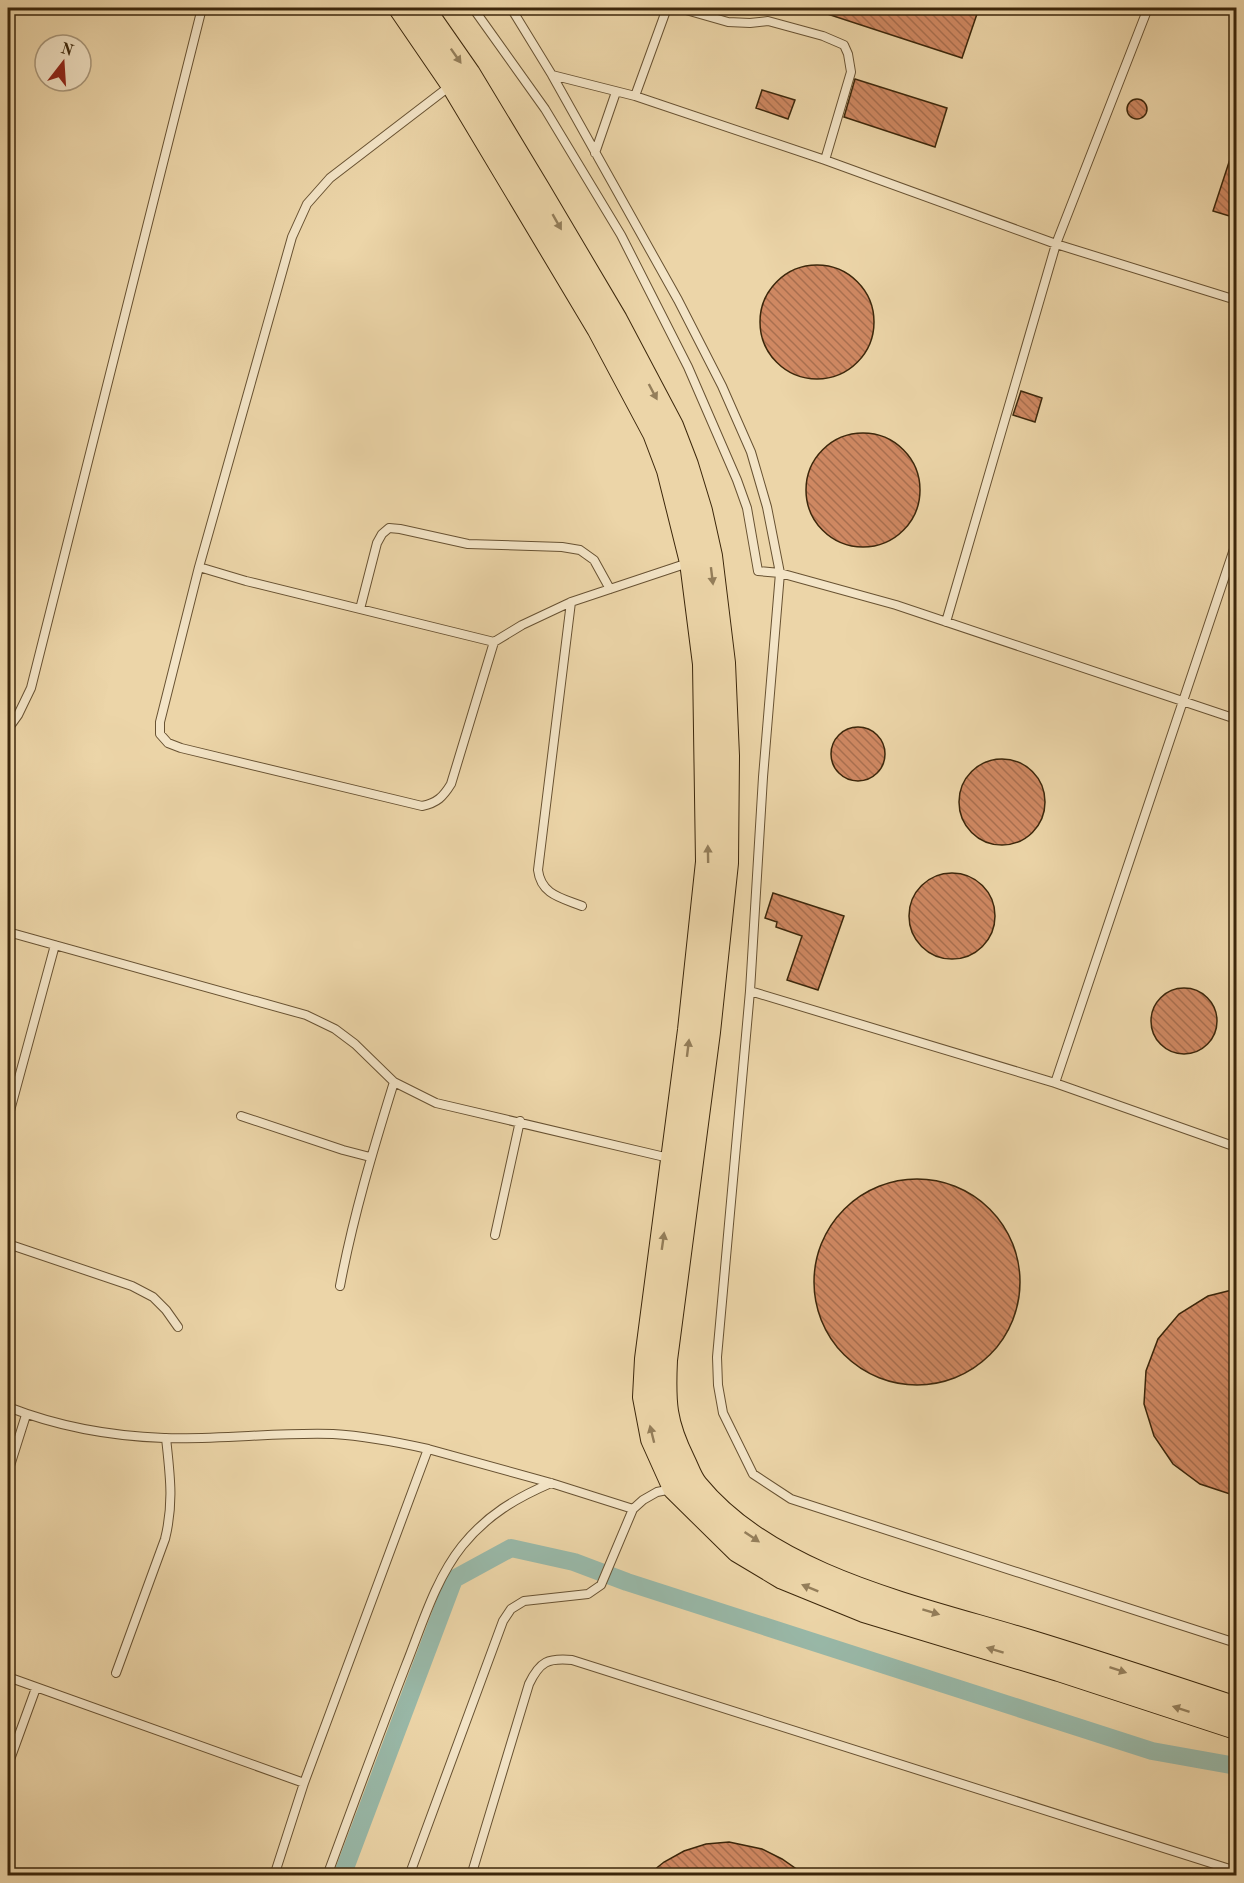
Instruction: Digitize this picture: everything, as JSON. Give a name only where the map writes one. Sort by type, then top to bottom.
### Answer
[{"type":"main road","points":[[401,8],[453,84],[599,328],[655,433],[669,470],[692,562],[705,664],[708,862],[690,1030],[647,1359],[645,1397],[652,1439],[684,1486],[738,1550],[783,1577],[864,1610],[1059,1669],[1236,1727]]},
{"type":"main road","points":[[422,8],[468,74],[538,190],[615,320],[671,426],[697,500],[710,556],[723,663],[727,756],[726,863],[705,1055],[665,1360],[663,1396],[670,1434],[684,1486],[716,1507],[749,1536],[790,1561],[870,1593],[1236,1709]]},
{"type":"lane","points":[[8,729],[18,715],[31,688],[202,8]]},
{"type":"lane","points":[[473,8],[545,109],[621,234],[688,367],[737,480],[747,508],[758,571],[780,573],[896,605],[1236,718]]},
{"type":"lane","points":[[511,8],[552,75],[678,300],[726,395],[751,452],[767,507],[780,573],[763,777],[750,991],[717,1358],[718,1385],[723,1413],[753,1474],[791,1499],[1236,1643]]},
{"type":"lane","points":[[635,96],[667,8]]},
{"type":"lane","points":[[679,8],[728,22],[768,21],[823,36],[844,45],[848,54],[850,72],[825,160]]},
{"type":"lane","points":[[946,621],[1056,244],[1148,8]]},
{"type":"lane","points":[[552,75],[635,96],[825,160],[1056,244],[1236,300]]},
{"type":"lane","points":[[453,84],[330,178],[307,204],[291,237],[199,567],[160,722],[160,734],[168,743],[181,748],[422,806],[435,803],[445,794],[451,784],[494,642],[571,602],[692,562]]},
{"type":"lane","points":[[595,153],[616,92]]},
{"type":"lane","points":[[360,609],[377,543],[389,528],[468,544],[562,547],[580,550],[594,560],[610,589]]},
{"type":"lane","points":[[1055,1083],[1236,543]]},
{"type":"lane","points":[[199,567],[246,582],[494,642]]},
{"type":"lane","points":[[571,602],[537,870],[539,880],[547,890],[582,906]]},
{"type":"lane","points":[[8,932],[306,1015],[335,1029],[394,1082],[436,1103],[673,1159]]},
{"type":"lane","points":[[8,1118],[55,945]]},
{"type":"lane","points":[[750,991],[1055,1083],[1236,1147]]},
{"type":"lane","points":[[340,1286],[350,1232],[370,1157],[394,1082]]},
{"type":"lane","points":[[241,1116],[370,1157]]},
{"type":"lane","points":[[495,1235],[520,1121]]},
{"type":"lane","points":[[8,1244],[132,1286],[153,1297],[178,1327]]},
{"type":"lane","points":[[8,1407],[26,1415],[71,1428],[112,1435],[166,1438],[333,1434],[373,1438],[428,1449],[551,1483],[633,1509]]},
{"type":"lane","points":[[8,1472],[26,1415]]},
{"type":"lane","points":[[116,1673],[165,1539],[170,1518],[172,1495],[166,1438]]},
{"type":"lane","points":[[274,1875],[304,1783],[428,1449]]},
{"type":"lane","points":[[327,1875],[375,1745],[432,1600],[447,1568],[463,1545],[488,1519],[515,1499],[551,1483]]},
{"type":"lane","points":[[410,1875],[503,1621],[511,1609],[524,1601],[588,1594],[601,1585],[633,1509],[650,1496],[684,1486]]},
{"type":"lane","points":[[471,1875],[529,1683],[537,1668],[554,1659],[584,1663],[1236,1871]]},
{"type":"lane","points":[[8,1677],[304,1783]]},
{"type":"lane","points":[[8,1765],[36,1688]]},
{"type":"building","points":[[815,8],[979,8],[962,58],[815,10]]},
{"type":"building","points":[[855,79],[947,108],[935,147],[844,117]]},
{"type":"building","points":[[762,90],[795,100],[788,119],[756,108]]},
{"type":"building","points":[[1137,99],[1144,102],[1147,109],[1144,116],[1137,119],[1130,116],[1127,109],[1130,102]]},
{"type":"building","points":[[1234,147],[1236,147],[1236,218],[1213,211]]},
{"type":"building","points":[[817,265],[839,270],[857,282],[869,300],[874,322],[869,344],[857,362],[839,374],[817,379],[795,374],[777,362],[765,344],[760,322],[765,300],[777,282],[795,270]]},
{"type":"building","points":[[1021,391],[1042,398],[1035,422],[1013,415]]},
{"type":"building","points":[[863,433],[885,438],[903,450],[915,468],[920,490],[915,512],[903,530],[885,542],[863,547],[841,542],[823,530],[811,512],[806,490],[811,468],[823,450],[841,438]]},
{"type":"building","points":[[858,727],[868,729],[877,735],[883,744],[885,754],[883,764],[877,773],[868,779],[858,781],[848,779],[839,773],[833,764],[831,754],[833,744],[839,735],[848,729]]},
{"type":"building","points":[[1002,759],[1019,762],[1033,771],[1042,785],[1045,802],[1042,819],[1033,833],[1019,842],[1002,845],[985,842],[971,833],[962,819],[959,802],[962,785],[971,771],[985,762]]},
{"type":"building","points":[[952,873],[969,876],[983,885],[992,899],[995,916],[992,933],[983,947],[969,956],[952,959],[935,956],[921,947],[912,933],[909,916],[912,899],[921,885],[935,876]]},
{"type":"building","points":[[773,893],[844,916],[818,990],[787,980],[802,936],[776,927],[777,922],[765,918]]},
{"type":"building","points":[[1184,988],[1197,991],[1207,998],[1214,1008],[1217,1021],[1214,1034],[1207,1044],[1197,1051],[1184,1054],[1171,1051],[1161,1044],[1154,1034],[1151,1021],[1154,1008],[1161,998],[1171,991]]},
{"type":"building","points":[[907,1179],[927,1179],[947,1183],[966,1191],[990,1209],[1008,1233],[1016,1252],[1020,1282],[1016,1312],[1008,1331],[990,1355],[966,1373],[947,1381],[927,1385],[907,1385],[887,1381],[868,1373],[852,1362],[837,1347],[826,1331],[818,1312],[814,1292],[814,1272],[818,1252],[826,1233],[837,1217],[852,1202],[868,1191],[887,1183]]},
{"type":"building","points":[[1236,1289],[1236,1496],[1200,1484],[1173,1464],[1154,1436],[1144,1404],[1146,1371],[1158,1339],[1179,1314],[1208,1296]]},
{"type":"building","points":[[729,1842],[762,1849],[805,1875],[648,1875],[664,1862],[684,1851],[706,1844]]},
{"type":"waterway","points":[[342,1876],[454,1579],[511,1548],[574,1562],[627,1582],[1152,1751],[1236,1766]]}]
